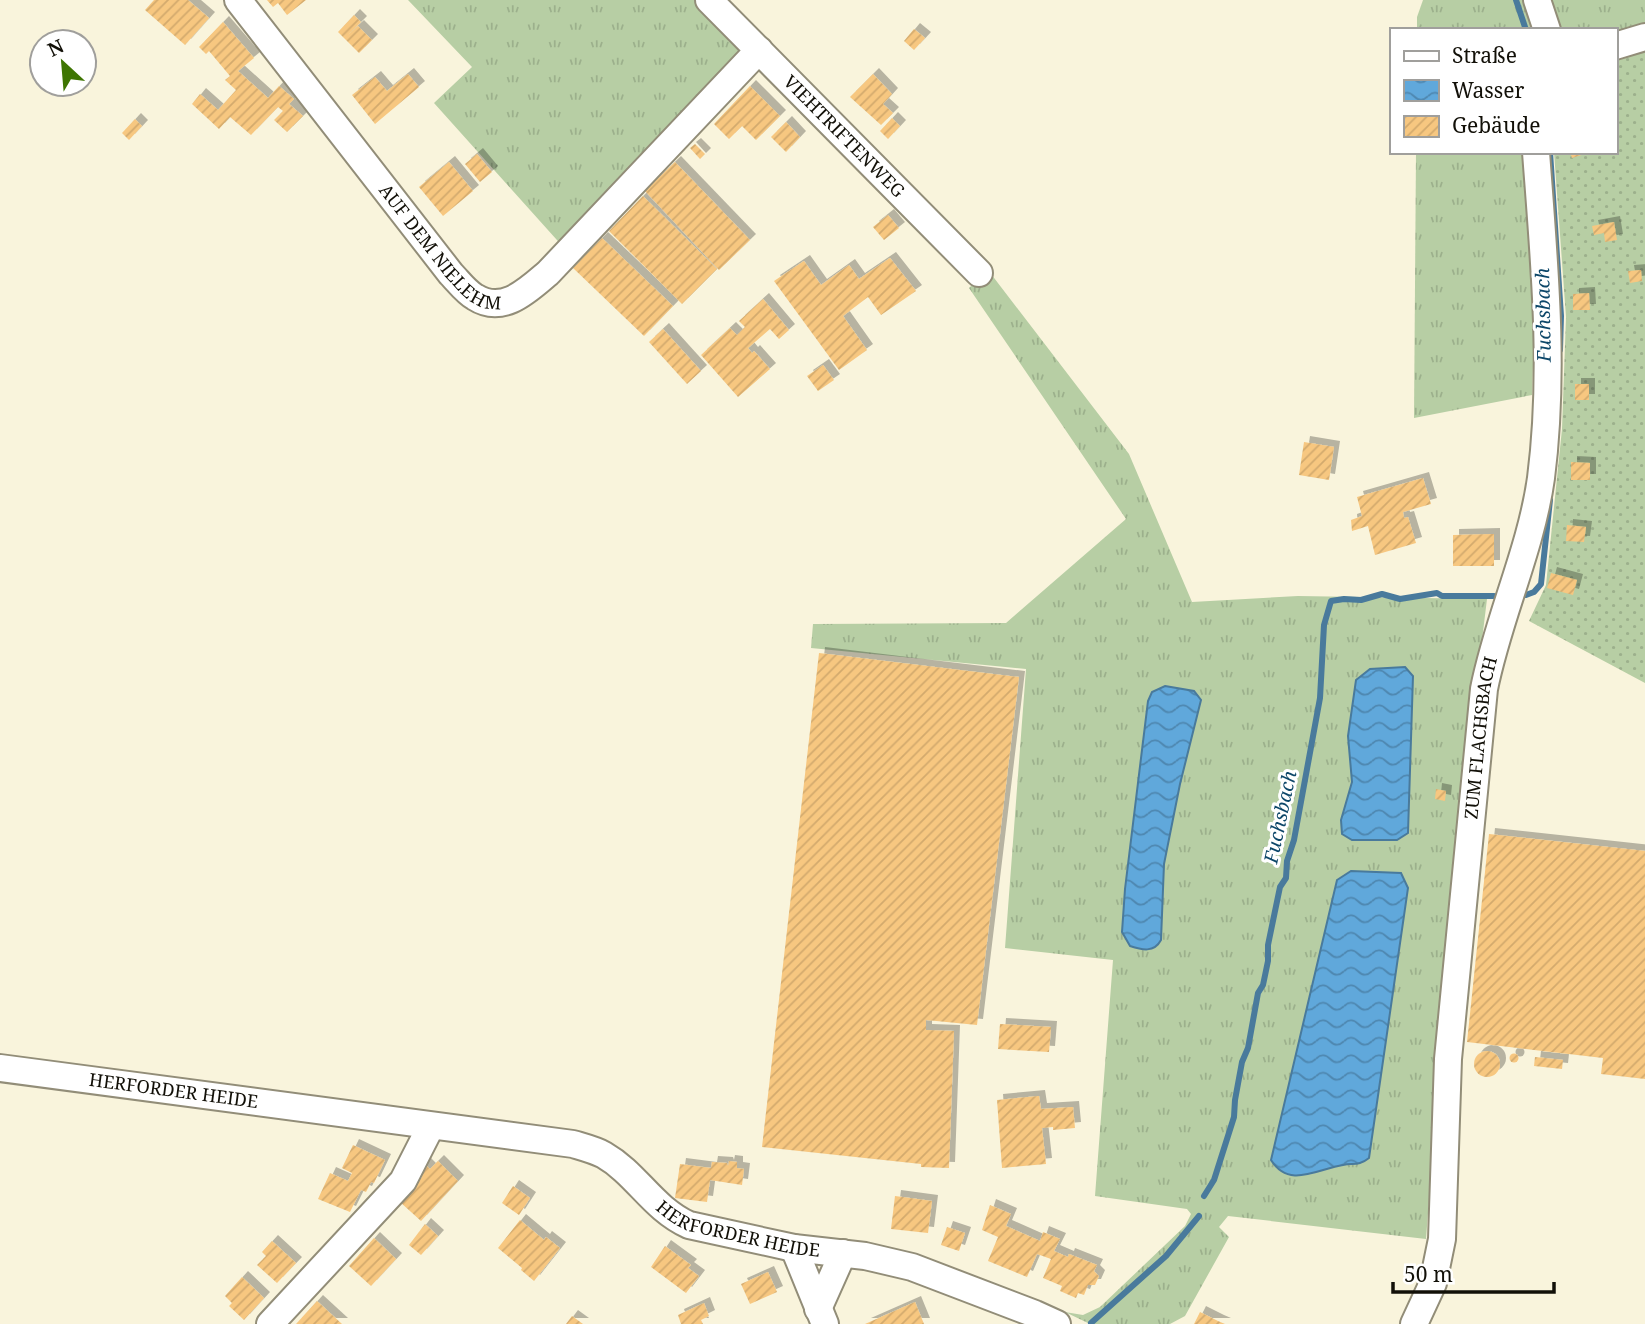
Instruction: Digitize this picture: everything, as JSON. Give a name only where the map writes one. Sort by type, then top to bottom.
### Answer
[{"type":"street","name":"AUF DEM NIELEHM","points":[[238,0],[451,274],[474,297],[487,302],[503,303],[521,296],[548,274],[760,50]]},
{"type":"street","name":"VIEHTRIFTENWEG","points":[[709,0],[979,273]]},
{"type":"street","points":[[1537,0],[1546,28]]},
{"type":"street","points":[[1617,45],[1645,37]]},
{"type":"street","name":"ZUM FLACHSBACH","points":[[1414,1324],[1433,1283],[1442,1239],[1448,1059],[1484,689],[1490,657],[1535,509],[1541,477],[1548,314],[1536,154]]},
{"type":"street","name":"HERFORDER HEIDE","points":[[0,1068],[573,1143],[603,1155],[622,1169],[659,1208],[689,1226],[793,1248],[843,1253],[912,1267],[1056,1324]]},
{"type":"street","points":[[270,1324],[403,1181],[431,1126]]},
{"type":"street","points":[[793,1248],[821,1316]]},
{"type":"street","points":[[821,1316],[843,1253]]},
{"type":"green space","points":[[408,0],[702,0],[746,48],[565,249],[434,103],[472,67]]},
{"type":"green space","points":[[1423,0],[1526,0],[1534,28],[1417,28],[1417,17]]},
{"type":"green space","points":[[1543,0],[1645,0],[1645,24],[1617,33],[1617,28],[1559,28],[1548,18]]},
{"type":"green space","points":[[1645,50],[1645,683],[1529,621],[1546,585],[1562,429],[1566,317],[1554,154],[1617,154],[1617,60]]},
{"type":"green space","points":[[1416,154],[1528,154],[1536,273],[1532,395],[1414,418]]},
{"type":"green space","points":[[988,270],[1129,454],[1192,602],[1298,596],[1487,599],[1455,862],[1426,1239],[1228,1216],[1219,1227],[1229,1237],[1185,1316],[1170,1324],[1090,1324],[1065,1312],[1083,1315],[1100,1307],[1185,1226],[1191,1214],[1187,1209],[1095,1196],[1113,960],[1005,948],[1026,669],[811,648],[813,624],[1006,623],[1126,519],[969,288]]},
{"type":"water","points":[[1405,667],[1413,676],[1408,833],[1397,840],[1352,840],[1342,834],[1341,820],[1352,782],[1348,736],[1356,680],[1370,669]]},
{"type":"water","points":[[1165,686],[1194,691],[1201,700],[1164,864],[1161,940],[1151,949],[1143,949],[1130,946],[1122,932],[1125,889],[1148,701],[1152,692]]},
{"type":"water","points":[[1351,871],[1401,873],[1408,888],[1369,1158],[1359,1163],[1304,1175],[1286,1174],[1271,1160],[1337,880]]},
{"type":"building","points":[[154,0],[188,0],[209,18],[185,45],[145,10]]},
{"type":"building","points":[[267,0],[306,0],[287,15],[278,3],[273,7]]},
{"type":"building","points":[[354,15],[361,22],[348,35],[358,26],[372,40],[359,53],[338,32]]},
{"type":"building","points":[[223,22],[254,58],[238,71],[268,98],[279,86],[294,99],[289,104],[303,116],[287,132],[274,120],[283,111],[278,107],[251,135],[230,117],[219,129],[192,104],[200,94],[218,110],[236,90],[225,80],[230,76],[209,51],[206,54],[199,47]]},
{"type":"building","points":[[914,29],[925,38],[914,50],[904,41]]},
{"type":"building","points":[[408,74],[419,87],[375,124],[352,95],[375,77],[387,91]]},
{"type":"building","points":[[873,74],[892,94],[883,104],[893,113],[881,125],[850,97]]},
{"type":"building","points":[[750,86],[780,116],[756,140],[742,126],[729,139],[714,124]]},
{"type":"building","points":[[892,118],[900,126],[888,139],[880,131]]},
{"type":"building","points":[[135,119],[142,126],[129,140],[122,133]]},
{"type":"building","points":[[786,122],[800,137],[786,152],[771,137]]},
{"type":"building","points":[[695,144],[705,154],[700,159],[690,148]]},
{"type":"building","points":[[477,154],[492,172],[480,182],[465,164]]},
{"type":"building","points":[[449,162],[473,191],[443,216],[419,187]]},
{"type":"building","points":[[675,162],[750,240],[719,270],[645,191]]},
{"type":"building","points":[[643,196],[717,269],[682,304],[609,231]]},
{"type":"building","points":[[888,215],[899,228],[884,240],[873,227]]},
{"type":"building","points":[[1614,222],[1617,240],[1605,242],[1604,233],[1594,235],[1592,226]]},
{"type":"building","points":[[602,238],[673,306],[644,336],[573,268]]},
{"type":"building","points":[[890,258],[916,291],[881,315],[868,297],[843,316],[867,350],[839,370],[774,281],[804,261],[821,285],[849,265],[859,279]]},
{"type":"building","points":[[1641,270],[1642,281],[1630,283],[1628,271]]},
{"type":"building","points":[[1589,293],[1590,310],[1573,310],[1573,294]]},
{"type":"building","points":[[763,299],[789,330],[779,339],[770,329],[748,348],[770,369],[738,397],[701,355],[730,328],[737,335],[745,327],[739,321]]},
{"type":"building","points":[[663,329],[701,371],[687,384],[649,342]]},
{"type":"building","points":[[823,365],[834,380],[818,391],[807,376]]},
{"type":"building","points":[[1575,384],[1589,384],[1589,400],[1575,400]]},
{"type":"building","points":[[1304,442],[1334,447],[1329,480],[1299,475]]},
{"type":"building","points":[[1571,462],[1590,463],[1590,480],[1571,480]]},
{"type":"building","points":[[1423,478],[1431,504],[1403,512],[1404,518],[1408,517],[1416,543],[1375,555],[1368,526],[1352,531],[1351,520],[1362,516],[1357,497]]},
{"type":"building","points":[[1567,525],[1586,527],[1584,542],[1566,541]]},
{"type":"building","points":[[1494,534],[1494,566],[1453,566],[1453,535]]},
{"type":"building","points":[[1551,573],[1577,580],[1573,595],[1547,588]]},
{"type":"building","points":[[819,653],[1019,677],[977,1025],[926,1020],[926,1030],[954,1031],[949,1168],[921,1167],[921,1164],[762,1147]]},
{"type":"building","points":[[1436,789],[1446,791],[1445,801],[1435,799]]},
{"type":"building","points":[[1489,834],[1645,851],[1645,1079],[1601,1074],[1603,1058],[1467,1042]]},
{"type":"building","points":[[1000,1024],[1051,1027],[1049,1052],[998,1049]]},
{"type":"building","points":[[1487,1051],[1496,1055],[1500,1064],[1496,1073],[1487,1077],[1478,1073],[1474,1064],[1478,1055]]},
{"type":"building","points":[[1514,1053],[1519,1058],[1514,1063],[1509,1058]]},
{"type":"building","points":[[1535,1057],[1563,1060],[1562,1069],[1534,1066]]},
{"type":"building","points":[[1039,1096],[1041,1109],[1073,1107],[1075,1128],[1042,1128],[1046,1164],[1002,1168],[997,1100]]},
{"type":"building","points":[[353,1145],[385,1160],[374,1183],[371,1182],[366,1192],[361,1190],[350,1212],[318,1199],[330,1173],[348,1181],[352,1173],[342,1168]]},
{"type":"building","points":[[438,1161],[458,1181],[421,1221],[400,1202],[422,1177],[417,1173],[425,1164],[430,1169]]},
{"type":"building","points":[[729,1161],[737,1162],[737,1168],[744,1169],[742,1185],[710,1180],[707,1202],[675,1198],[680,1164],[711,1168],[712,1162],[727,1163],[728,1166]]},
{"type":"building","points":[[513,1186],[530,1198],[519,1215],[502,1203]]},
{"type":"building","points":[[895,1196],[932,1201],[928,1233],[891,1229]]},
{"type":"building","points":[[990,1205],[1011,1214],[1006,1226],[1040,1241],[1043,1232],[1060,1239],[1054,1251],[1097,1265],[1094,1271],[1099,1276],[1095,1285],[1088,1285],[1084,1295],[1078,1293],[1076,1298],[1060,1291],[1062,1286],[1043,1278],[1051,1259],[1037,1254],[1027,1277],[988,1261],[998,1237],[982,1230]]},
{"type":"building","points":[[520,1220],[544,1240],[546,1237],[560,1248],[534,1281],[498,1248]]},
{"type":"building","points":[[425,1224],[438,1236],[421,1255],[409,1245]]},
{"type":"building","points":[[947,1227],[965,1233],[959,1251],[941,1245]]},
{"type":"building","points":[[374,1238],[396,1259],[371,1286],[349,1266]]},
{"type":"building","points":[[272,1241],[296,1263],[277,1283],[257,1265],[266,1256],[262,1252]]},
{"type":"building","points":[[665,1246],[691,1265],[688,1268],[699,1276],[686,1293],[651,1267]]},
{"type":"building","points":[[768,1272],[777,1292],[750,1304],[741,1284]]},
{"type":"building","points":[[242,1277],[264,1298],[244,1320],[229,1306],[232,1303],[225,1296]]},
{"type":"building","points":[[317,1301],[342,1324],[296,1324]]},
{"type":"building","points":[[915,1302],[924,1324],[865,1324]]},
{"type":"building","points":[[704,1303],[709,1316],[701,1320],[703,1324],[681,1324],[678,1315]]},
{"type":"building","points":[[1200,1312],[1218,1321],[1225,1324],[1194,1324]]},
{"type":"building","points":[[572,1316],[583,1324],[566,1324]]},
{"type":"waterway","name":"Fuchsbach","points":[[1516,0],[1525,28]]},
{"type":"waterway","name":"Fuchsbach","points":[[1550,154],[1561,316],[1560,350]]},
{"type":"waterway","name":"Fuchsbach","points":[[1526,595],[1534,592],[1541,584],[1550,500]]},
{"type":"waterway","name":"Fuchsbach","points":[[1204,1196],[1214,1180],[1234,1117],[1242,1062],[1248,1048],[1258,993],[1263,985],[1280,887],[1286,878],[1287,861],[1294,840],[1320,698],[1324,625],[1331,601],[1361,600],[1382,594],[1400,599],[1437,593],[1442,596],[1494,596]]},
{"type":"waterway","name":"Fuchsbach","points":[[1091,1323],[1166,1256],[1199,1216]]}]
